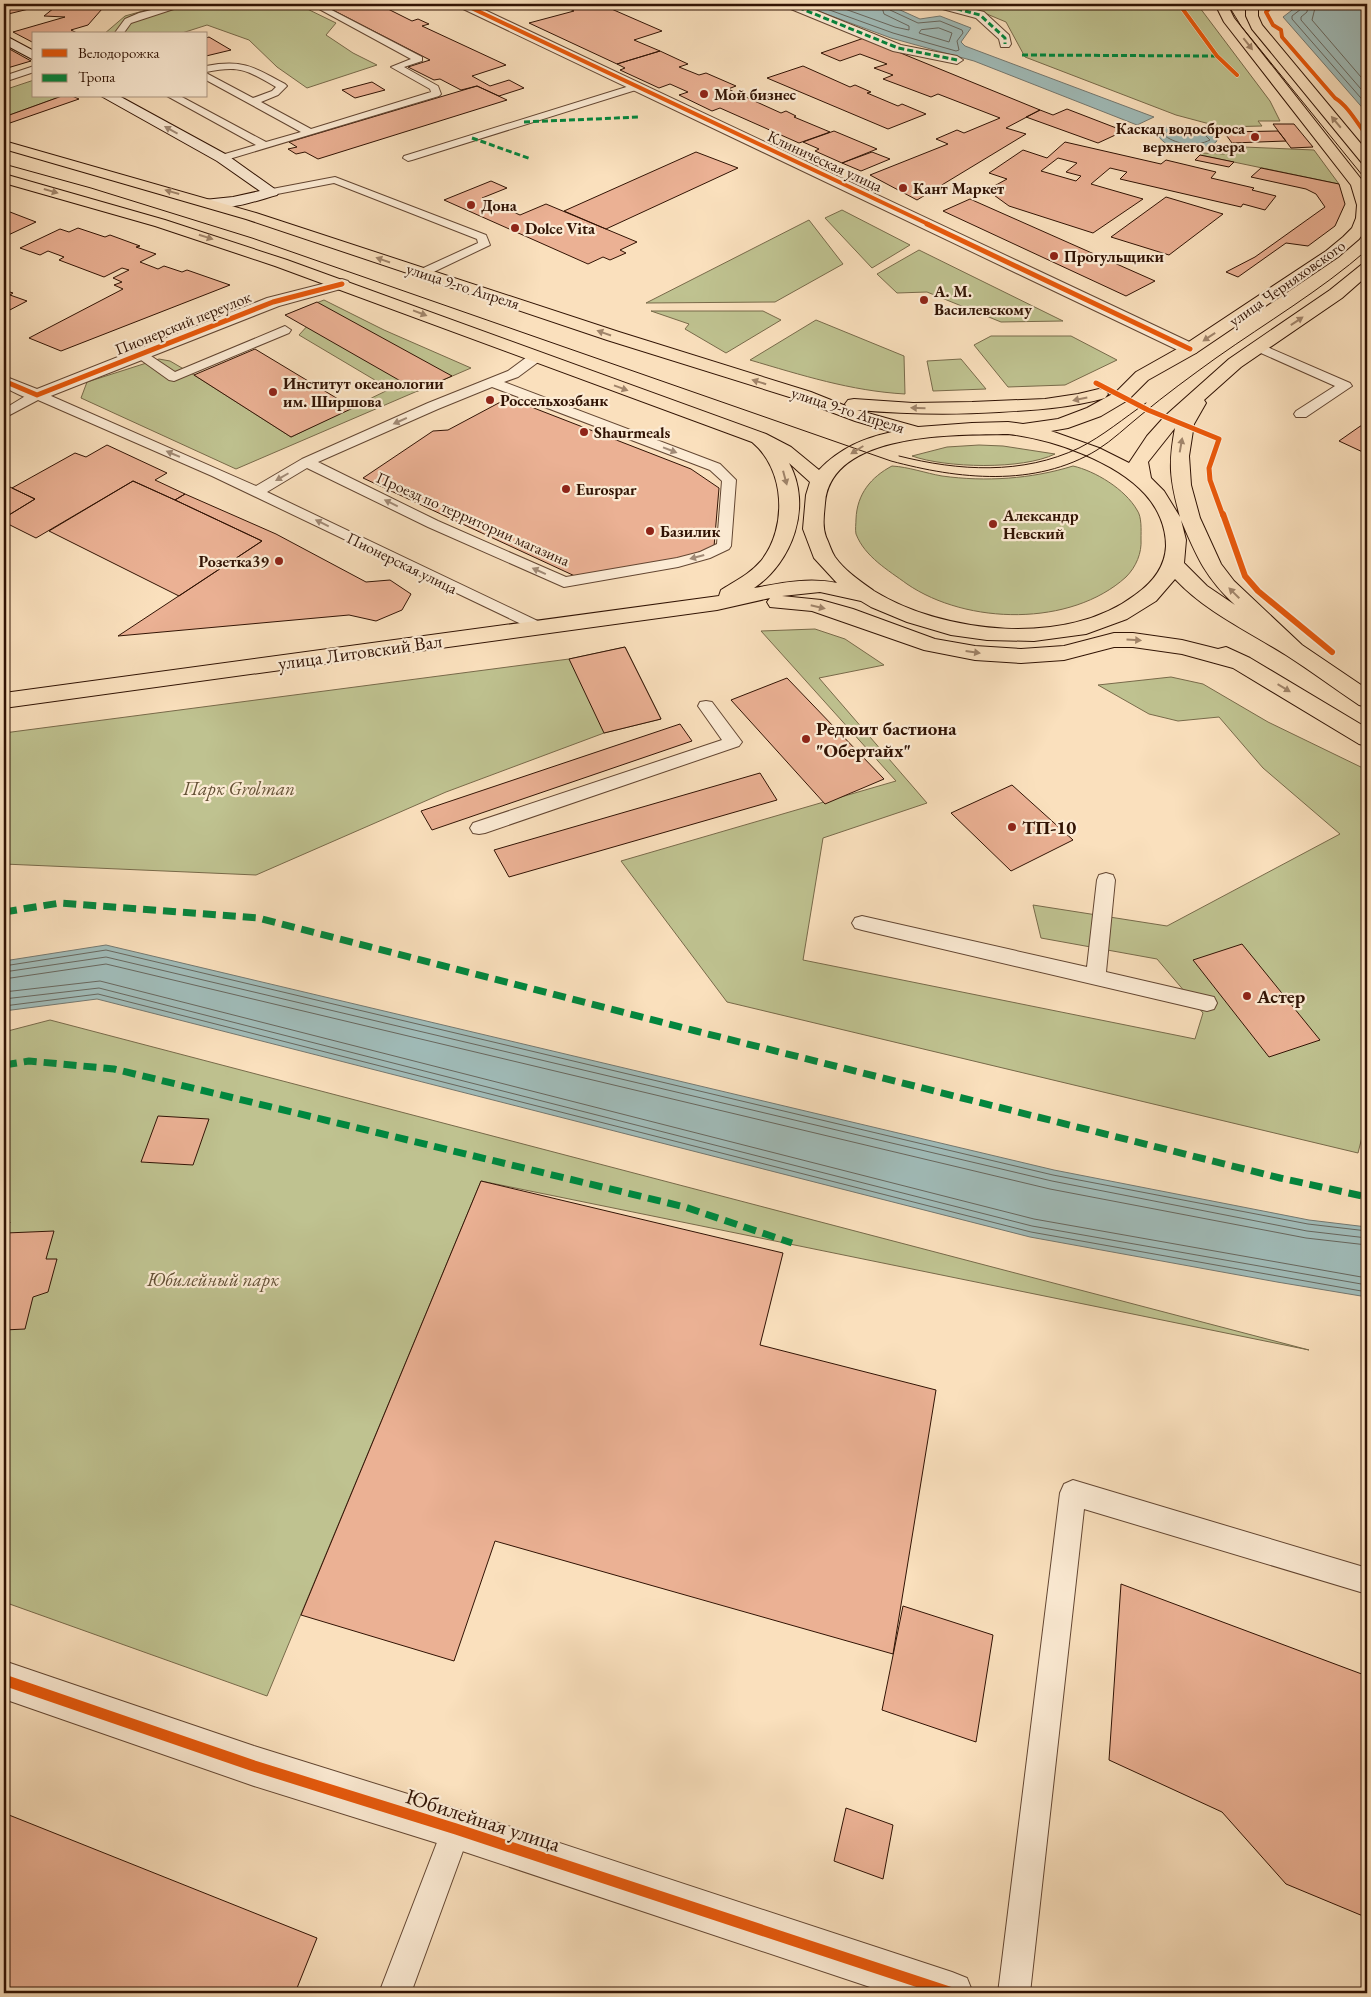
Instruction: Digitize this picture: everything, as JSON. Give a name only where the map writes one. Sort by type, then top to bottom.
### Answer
[{"type":"main road","name":"улица Черняховского","points":[[1024,429],[1061,424],[1094,412],[1122,396],[1142,376],[1183,346],[1332,254],[1354,236],[1362,225],[1366,210],[1358,184],[1228,19],[1221,4]]},
{"type":"main road","points":[[1252,4],[1250,8],[1256,26],[1367,160]]},
{"type":"main road","name":"улица 9-го Апреля","points":[[4,145],[209,203],[613,336],[805,396],[834,409],[880,424],[920,433]]},
{"type":"main road","name":"улица 9-го Апреля","points":[[4,178],[143,218],[342,284],[759,438],[780,447],[802,463],[820,481]]},
{"type":"main road","name":"улица Черняховского","points":[[1140,479],[1138,462],[1154,440],[1205,390],[1235,363],[1329,298],[1367,268]]},
{"type":"main road","points":[[805,396],[898,407],[958,408],[1014,406],[1080,400],[1111,390],[1142,376]]},
{"type":"main road","points":[[1205,390],[1185,424],[1179,470],[1184,499],[1211,565],[1227,586],[1294,650]]},
{"type":"main road","points":[[1092,626],[1118,615],[1147,597],[1158,586],[1173,564],[1175,543],[1173,523],[1162,504],[1140,479],[1113,461],[1094,452],[1024,429],[974,429],[920,433],[883,440],[857,449],[820,481],[803,549],[827,562],[836,572],[870,598],[924,621],[979,633],[1017,635],[1056,632],[1138,620],[1165,625],[1188,634],[1242,663],[1367,738]]},
{"type":"main road","points":[[717,603],[761,573],[783,542],[788,500],[787,483],[773,452],[759,438]]},
{"type":"main road","name":"улица Литовский Вал","points":[[717,603],[789,564],[803,549]]},
{"type":"main road","points":[[1173,564],[1188,582],[1235,617],[1294,650],[1367,700]]},
{"type":"main road","name":"улица Литовский Вал","points":[[4,701],[717,603],[776,590],[820,586],[870,598]]},
{"type":"main road","points":[[717,603],[771,602],[813,605],[845,614],[890,632],[932,645],[975,653],[1021,656],[1064,653],[1114,640],[1133,640],[1182,647],[1242,663]]},
{"type":"street","name":"Клиническая улица","points":[[463,4],[1183,346]]},
{"type":"street","points":[[790,4],[898,48],[958,60]]},
{"type":"street","points":[[939,4],[980,15],[1005,38],[1005,44]]},
{"type":"street","points":[[4,39],[32,55]]},
{"type":"street","points":[[112,98],[222,158],[272,192]]},
{"type":"street","points":[[209,203],[246,201],[272,192]]},
{"type":"street","points":[[269,222],[267,210],[272,192]]},
{"type":"street","name":"Пионерский переулок","points":[[273,302],[290,287],[294,272],[281,263]]},
{"type":"street","name":"Пионерский переулок","points":[[37,395],[273,302],[342,284]]},
{"type":"street","points":[[4,381],[37,395]]},
{"type":"street","name":"Юбилейная улица","points":[[4,1680],[254,1766],[456,1830],[952,1993]]},
{"type":"lane","points":[[120,32],[128,21],[135,18],[185,4]]},
{"type":"lane","points":[[222,158],[436,94],[435,88],[396,67],[418,59],[314,4]]},
{"type":"lane","points":[[208,70],[227,65],[244,65],[282,86],[275,94],[254,101]]},
{"type":"lane","points":[[4,79],[32,70]]},
{"type":"lane","points":[[208,77],[310,133]]},
{"type":"lane","points":[[408,158],[636,87]]},
{"type":"lane","points":[[176,98],[265,146]]},
{"type":"lane","points":[[272,192],[335,180],[482,237],[484,244],[423,273]]},
{"type":"lane","points":[[140,356],[174,377],[284,330]]},
{"type":"lane","points":[[1258,347],[1345,386],[1301,414]]},
{"type":"lane","points":[[262,494],[307,462],[433,406],[494,384],[513,374],[536,357]]},
{"type":"lane","name":"Проезд по территории магазина","points":[[307,462],[433,524],[564,582],[678,562],[705,555],[724,546],[729,480],[714,467],[494,384]]},
{"type":"lane","points":[[4,414],[37,395]]},
{"type":"lane","name":"Пионерская улица","points":[[37,395],[217,473],[538,628]]},
{"type":"lane","points":[[479,828],[733,742],[706,706]]},
{"type":"lane","points":[[1096,977],[1106,880]]},
{"type":"lane","points":[[862,923],[1208,1003]]},
{"type":"lane","points":[[1014,1993],[1073,1493],[1367,1581]]},
{"type":"lane","points":[[395,1993],[456,1830]]},
{"type":"green space","points":[[168,4],[297,4],[336,23],[326,35],[353,53],[377,65],[307,88],[277,67],[249,40],[207,25],[185,32],[106,32],[125,16]]},
{"type":"green space","points":[[963,4],[1197,4],[1270,101],[1280,121],[1258,121],[1262,126],[1221,127],[1176,115],[1025,57],[1006,22]]},
{"type":"green space","points":[[32,81],[32,98],[56,98],[4,117],[4,90]]},
{"type":"green space","points":[[1244,147],[1314,150],[1339,184],[1200,155],[1202,153],[1224,154]]},
{"type":"green space","points":[[842,210],[910,245],[872,268],[825,218]]},
{"type":"green space","points":[[809,220],[843,264],[775,302],[646,303]]},
{"type":"green space","points":[[919,250],[1063,321],[1001,322],[927,292],[897,293],[877,274]]},
{"type":"green space","points":[[324,300],[384,330],[471,368],[236,469],[81,398],[87,382],[159,359],[170,361],[291,437],[390,389],[299,335],[310,323],[293,312]]},
{"type":"green space","points":[[651,311],[763,311],[781,320],[726,353],[685,329],[689,324]]},
{"type":"green space","points":[[816,320],[904,356],[905,394],[846,386],[807,377],[750,360]]},
{"type":"green space","points":[[991,336],[1071,336],[1117,360],[1065,385],[1008,387],[974,345]]},
{"type":"green space","points":[[961,359],[986,389],[933,391],[927,361]]},
{"type":"green space","points":[[1003,446],[1055,454],[1024,463],[984,466],[944,463],[912,456],[947,447]]},
{"type":"green space","points":[[892,466],[942,476],[975,479],[1041,474],[1073,466],[1082,468],[1117,488],[1132,502],[1137,510],[1140,516],[1141,528],[1138,560],[1126,577],[1103,593],[1077,605],[1048,612],[1018,615],[988,613],[959,607],[931,598],[907,584],[878,562],[865,550],[856,534],[857,510],[862,494],[878,475]]},
{"type":"green space","points":[[815,629],[845,639],[884,665],[819,678],[927,803],[823,838],[803,960],[1195,1039],[1203,1013],[1157,959],[1041,938],[1033,905],[1167,926],[1340,834],[1263,768],[1219,717],[1178,721],[1149,714],[1098,685],[1171,677],[1203,684],[1268,722],[1367,770],[1367,1117],[1358,1153],[727,1002],[621,861],[896,781],[761,631]]},
{"type":"green space","name":"Парк Grolman","points":[[625,647],[661,719],[604,733],[446,792],[256,875],[4,864],[4,733],[569,659]]},
{"type":"green space","name":"Юбилейный парк","points":[[50,1020],[1309,1350],[481,1181],[267,1696],[4,1602],[4,1032]]},
{"type":"water","points":[[799,4],[887,4],[920,19],[940,16],[971,28],[961,42],[965,46],[1154,117],[1137,125],[974,61],[891,38]]},
{"type":"water","points":[[1300,4],[1367,4],[1367,113],[1283,17]]},
{"type":"water","points":[[1183,126],[1206,130],[1215,135],[1217,141],[1204,148],[1186,149],[1169,145],[1162,141],[1158,135],[1159,131],[1167,127]]},
{"type":"water","points":[[106,945],[1054,1170],[1309,1220],[1367,1227],[1367,1297],[1030,1237],[97,999],[4,1011],[4,961]]},
{"type":"building","points":[[4,4],[124,4],[102,9],[88,25],[71,30],[75,32],[32,32],[32,42],[13,32],[65,17],[44,16],[54,8],[37,7],[4,15]]},
{"type":"building","points":[[321,4],[378,4],[412,21],[418,19],[429,24],[422,26],[506,65],[472,76],[490,86],[509,80],[524,88],[499,96],[477,86],[461,90],[440,79],[434,80],[408,67],[430,60]]},
{"type":"building","points":[[572,4],[600,4],[662,31],[634,40],[660,51],[617,64],[529,23],[574,11],[563,6]]},
{"type":"building","points":[[209,37],[231,50],[208,56]]},
{"type":"building","points":[[864,38],[1040,110],[1006,128],[1026,134],[917,200],[870,175],[948,144],[936,139],[957,130],[964,133],[1000,118],[938,94],[931,97],[883,79],[893,75],[874,68],[887,64],[860,54],[840,61],[821,53]]},
{"type":"building","points":[[4,46],[31,61],[4,69]]},
{"type":"building","points":[[660,51],[688,64],[679,67],[699,75],[706,73],[736,86],[728,89],[781,113],[786,111],[796,116],[794,117],[830,132],[799,143],[720,108],[712,111],[679,95],[688,92],[670,84],[659,88],[620,70],[625,68],[617,64]]},
{"type":"building","points":[[803,66],[850,87],[855,85],[871,92],[867,93],[898,106],[902,104],[926,114],[888,129],[767,78]]},
{"type":"building","points":[[372,82],[385,90],[355,98],[342,90]]},
{"type":"building","points":[[477,86],[507,100],[318,159],[305,152],[296,154],[288,149],[297,147],[289,142]]},
{"type":"building","points":[[56,98],[79,99],[7,124],[4,123],[4,117]]},
{"type":"building","points":[[1067,109],[1124,131],[1098,143],[1026,117],[1040,110],[1053,115]]},
{"type":"building","points":[[1273,124],[1294,124],[1313,147],[1291,148]]},
{"type":"building","points":[[834,131],[877,149],[842,163],[815,151],[819,149],[803,142]]},
{"type":"building","name":"Каскад водосброса верхнего озера","points":[[1278,131],[1286,141],[1232,143],[1224,132]]},
{"type":"building","points":[[1065,142],[1161,164],[1166,160],[1216,172],[1211,178],[1254,188],[1252,190],[1276,196],[1265,210],[1243,204],[1241,207],[1120,179],[1127,172],[1110,168],[1091,184],[1143,199],[1093,233],[1009,206],[987,190],[1007,179],[989,173],[1023,150],[1047,158]],"holes":[[[1058,158],[1077,163],[1066,172],[1081,176],[1076,181],[1041,171]]]},
{"type":"building","points":[[696,152],[738,168],[606,229],[564,211]]},
{"type":"building","points":[[872,152],[890,159],[861,171],[842,163]]},
{"type":"building","points":[[1200,155],[1234,162],[1229,167],[1195,160]]},
{"type":"building","points":[[1261,168],[1339,184],[1345,204],[1335,226],[1308,246],[1286,243],[1238,277],[1226,272],[1255,257],[1325,207],[1316,194],[1306,189],[1251,177]]},
{"type":"building","points":[[491,181],[507,188],[482,198],[520,215],[546,204],[637,242],[620,250],[626,253],[610,260],[603,257],[588,264],[444,200]]},
{"type":"building","points":[[1166,197],[1223,214],[1169,255],[1111,237]]},
{"type":"building","points":[[970,199],[1155,281],[1126,296],[943,211]]},
{"type":"building","points":[[4,210],[10,212],[36,222],[4,237]]},
{"type":"building","points":[[78,228],[105,237],[110,235],[156,254],[140,262],[158,269],[164,266],[182,272],[187,270],[230,285],[61,351],[29,338],[123,289],[114,285],[122,282],[113,278],[129,270],[122,268],[104,277],[59,260],[64,257],[48,251],[40,255],[20,248],[60,229],[69,232]]},
{"type":"building","points":[[4,290],[13,293],[10,295],[27,301],[4,313]]},
{"type":"building","points":[[317,302],[452,376],[418,391],[285,315]]},
{"type":"building","name":"Институт океанологии им. Ширшова","points":[[255,349],[353,408],[291,437],[194,375]]},
{"type":"building","points":[[508,398],[691,469],[719,488],[714,547],[672,561],[577,577],[363,478],[433,431],[448,430]]},
{"type":"building","points":[[1367,422],[1367,454],[1339,441],[1359,427]]},
{"type":"building","points":[[107,445],[167,473],[155,480],[185,494],[175,500],[133,481],[36,538],[4,522],[4,518],[35,499],[12,488],[75,453],[86,457]]},
{"type":"building","points":[[133,481],[262,541],[179,596],[49,531]]},
{"type":"building","points":[[4,484],[12,488],[35,499],[4,518]]},
{"type":"building","name":"Розетка39","points":[[185,494],[276,534],[366,582],[390,580],[411,594],[402,610],[376,621],[349,615],[118,636],[262,541],[175,500]]},
{"type":"building","points":[[625,647],[661,719],[604,733],[569,659]]},
{"type":"building","name":"Редюит бастиона \"Обертайх\"","points":[[787,678],[884,779],[825,804],[731,700]]},
{"type":"building","points":[[680,724],[692,741],[432,830],[421,811]]},
{"type":"building","points":[[760,773],[777,800],[509,877],[494,850]]},
{"type":"building","name":"ТП-10","points":[[1012,785],[1073,840],[1011,871],[951,813]]},
{"type":"building","points":[[1242,944],[1320,1040],[1269,1057],[1193,960]]},
{"type":"building","points":[[158,1116],[209,1119],[193,1165],[141,1162]]},
{"type":"building","points":[[481,1181],[783,1253],[760,1345],[936,1390],[893,1654],[495,1541],[454,1661],[301,1615]]},
{"type":"building","points":[[4,1216],[10,1222],[6,1233],[54,1231],[46,1259],[57,1259],[48,1292],[33,1297],[25,1329],[4,1330]]},
{"type":"building","points":[[1121,1584],[1367,1676],[1367,1915],[1363,1916],[1286,1884],[1222,1812],[1109,1760]]},
{"type":"building","points":[[903,1606],[993,1635],[976,1742],[882,1710]]},
{"type":"building","points":[[846,1808],[893,1825],[883,1879],[834,1861]]},
{"type":"building","points":[[4,1813],[317,1938],[295,1993],[4,1993]]},
{"type":"tram line","points":[[1231,4],[1230,8],[1241,26],[1367,181]]},
{"type":"tram line","points":[[4,164],[91,188],[252,238],[891,461],[943,472],[969,475],[1022,475],[1048,470],[1073,462],[1097,450],[1188,379],[1312,293],[1367,250]]},
{"type":"tram line","points":[[899,456],[944,465],[967,467],[990,468],[1035,463],[1079,448],[1146,403]]},
{"type":"marked path","points":[[790,4],[898,48],[957,60]]},
{"type":"marked path","points":[[939,4],[980,15],[1005,38],[1005,44]]},
{"type":"marked path","points":[[1022,55],[1217,56]]},
{"type":"marked path","points":[[524,122],[640,117]]},
{"type":"marked path","points":[[472,138],[531,159]]},
{"type":"marked path","points":[[4,912],[60,903],[258,918],[696,1031],[1280,1178],[1367,1197]]},
{"type":"marked path","points":[[4,1065],[29,1061],[114,1069],[685,1207],[792,1243]]},
{"type":"cycle path","points":[[463,4],[1190,349]]},
{"type":"cycle path","points":[[1179,4],[1217,56],[1237,75]]},
{"type":"cycle path","points":[[1274,4],[1266,12],[1273,25],[1281,30],[1282,37],[1335,98],[1345,104],[1348,112],[1367,136]]},
{"type":"cycle path","points":[[4,381],[37,395],[273,302],[342,284]]},
{"type":"cycle path","points":[[1096,383],[1148,410],[1219,439],[1209,468],[1210,480],[1245,576],[1258,591],[1332,652]]},
{"type":"cycle path","points":[[4,1680],[254,1766],[456,1829],[952,1993]]},
{"type":"place","name":"Мой бизнес","points":[[704,94]]},
{"type":"place","name":"Каскад водосброса верхнего озера","points":[[1255,137]]},
{"type":"place","name":"Кант Маркет","points":[[903,188]]},
{"type":"place","name":"Дона","points":[[471,205]]},
{"type":"place","name":"Dolce Vita","points":[[515,228]]},
{"type":"place","name":"Прогульщики","points":[[1054,256]]},
{"type":"place","name":"А. М. Василевскому","points":[[924,300]]},
{"type":"place","name":"Институт океанологии им. Ширшова","points":[[273,392]]},
{"type":"place","name":"Россельхозбанк","points":[[490,400]]},
{"type":"place","name":"Shaurmeals","points":[[584,432]]},
{"type":"place","name":"Eurospar","points":[[566,489]]},
{"type":"place","name":"Александр Невский","points":[[993,524]]},
{"type":"place","name":"Базилик","points":[[650,531]]},
{"type":"place","name":"Розетка39","points":[[279,561]]},
{"type":"place","name":"Редюит бастиона \"Обертайх\"","points":[[806,739]]},
{"type":"place","name":"ТП-10","points":[[1012,827]]},
{"type":"place","name":"Астер","points":[[1247,996]]}]
